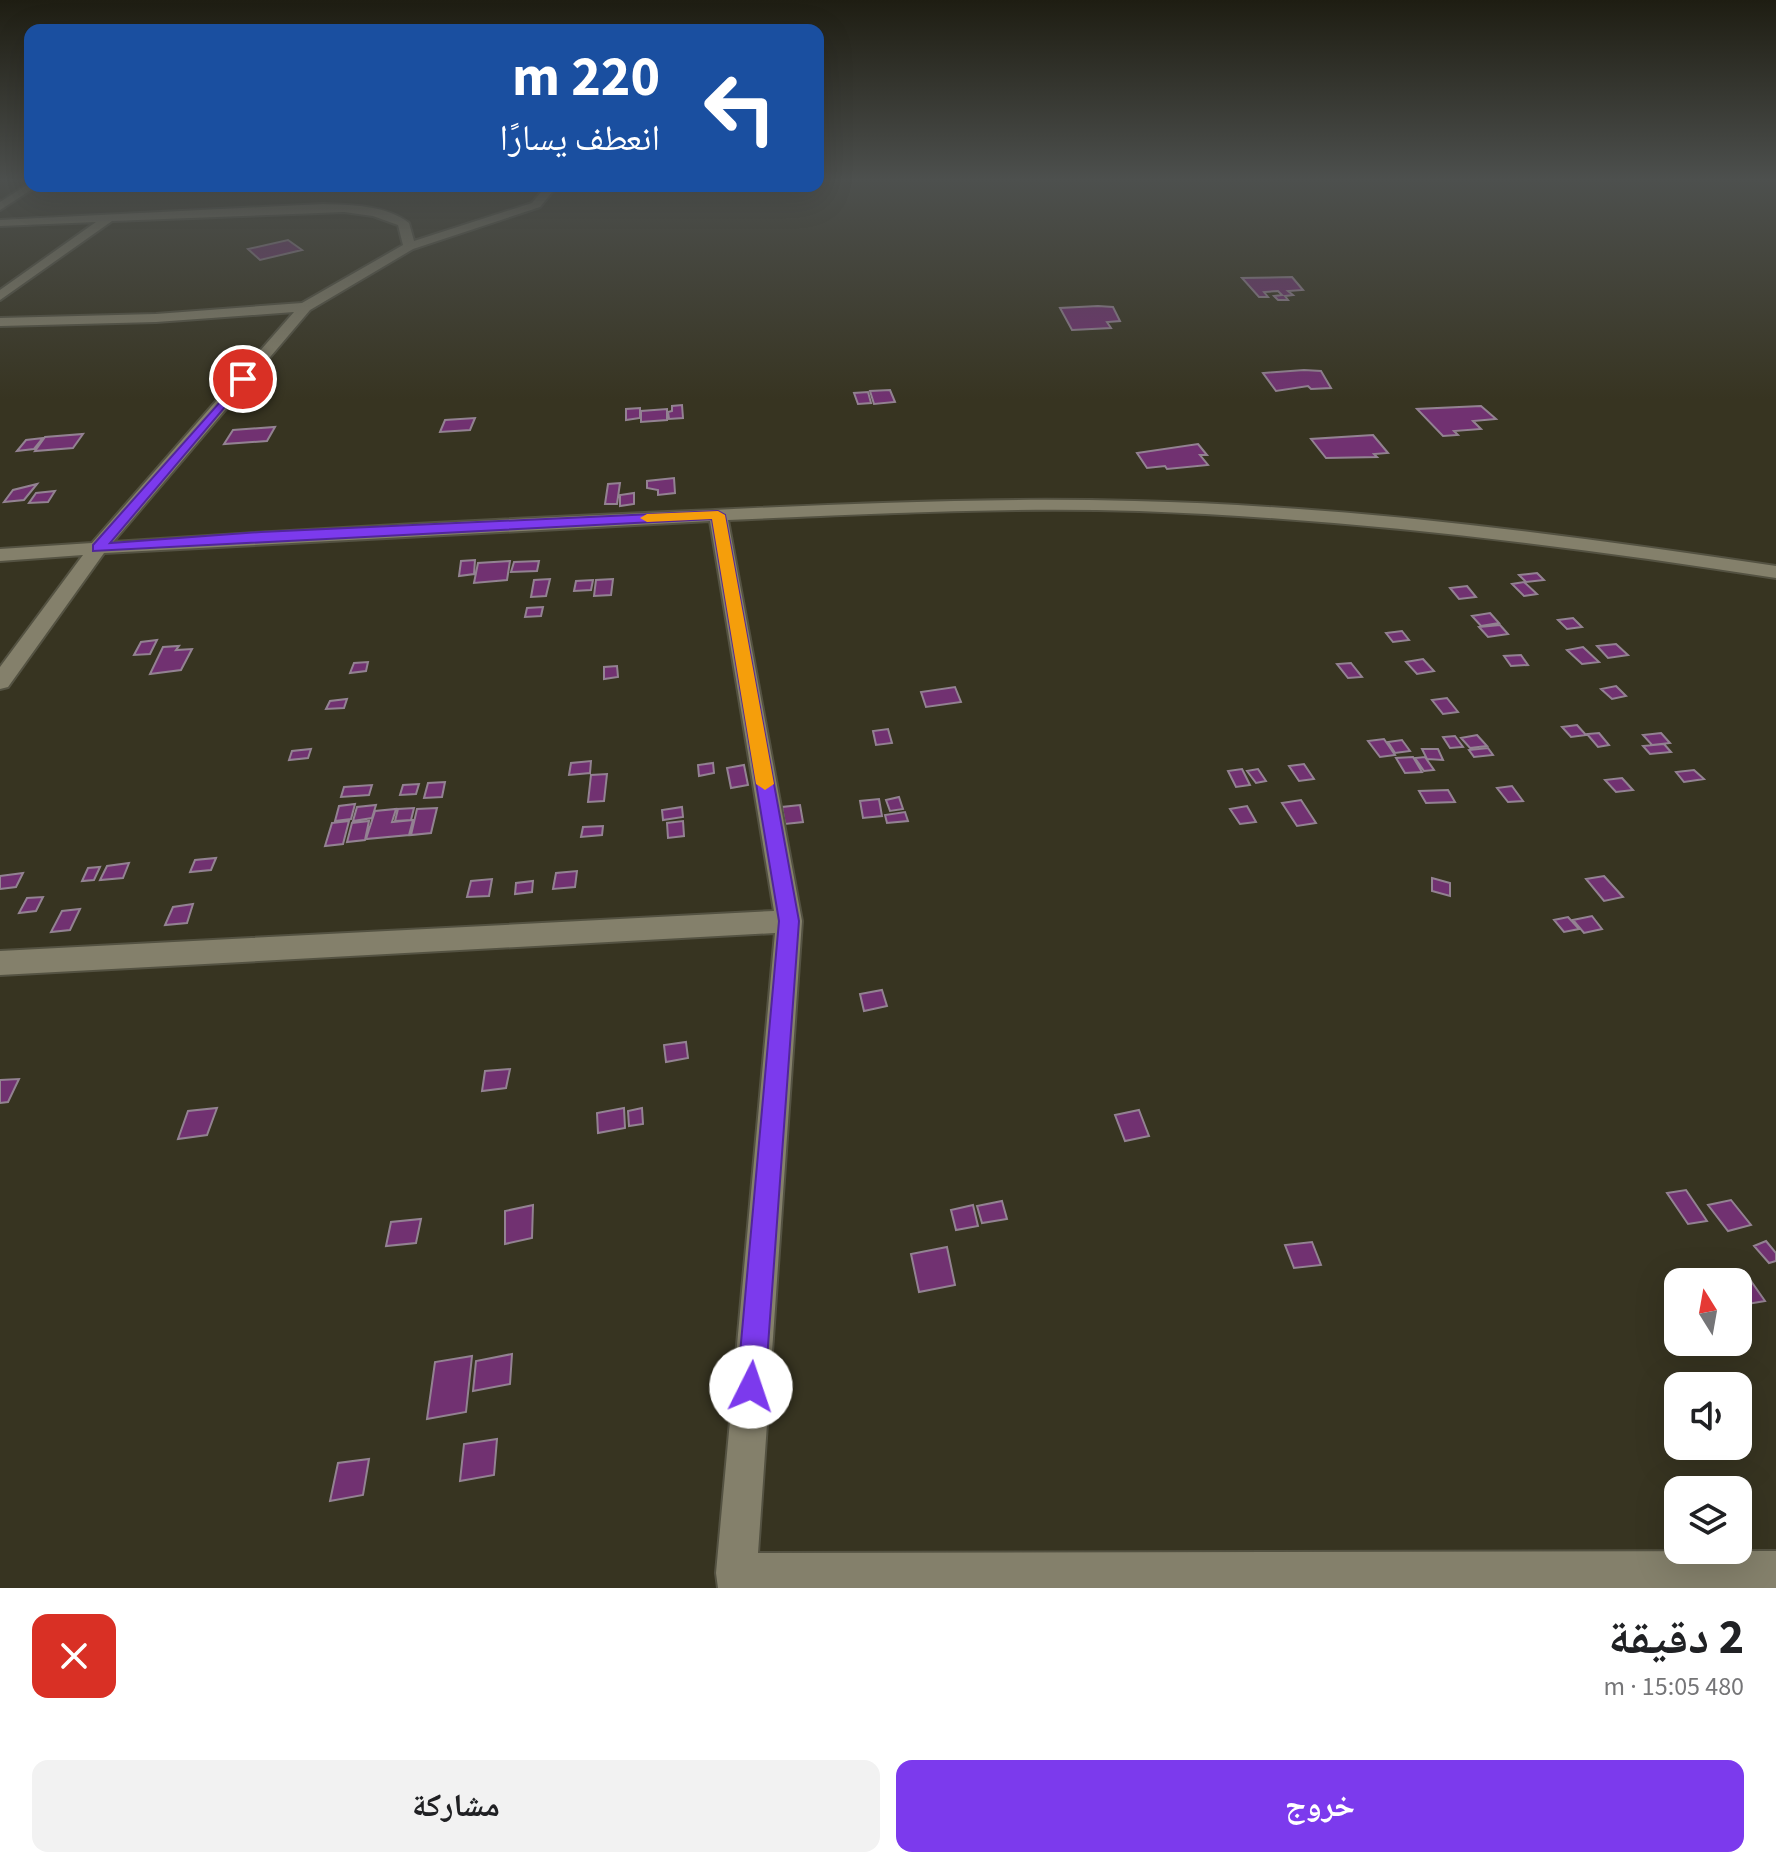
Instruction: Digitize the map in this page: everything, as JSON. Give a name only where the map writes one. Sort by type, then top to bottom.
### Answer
[{"type":"street","points":[[0,296],[61,252]]},
{"type":"street","points":[[0,682],[98,548],[305,307],[399,252]]},
{"type":"street","points":[[0,322],[156,318],[305,307]]},
{"type":"street","points":[[0,555],[261,536],[1003,504],[1157,507],[1412,522],[1634,550],[1776,572]]},
{"type":"street","points":[[718,515],[789,921],[738,1580],[1776,1571]]},
{"type":"street","points":[[0,963],[789,921]]},
{"type":"building","points":[[251,252],[293,252],[260,260]]},
{"type":"building","points":[[1292,277],[1303,290],[1288,291],[1293,295],[1285,296],[1288,300],[1278,300],[1274,296],[1282,295],[1278,291],[1264,292],[1268,297],[1259,297],[1242,278]]},
{"type":"building","points":[[1113,307],[1120,321],[1107,322],[1111,328],[1072,330],[1060,308]]},
{"type":"building","points":[[1321,371],[1331,388],[1311,389],[1308,386],[1276,391],[1263,373]]},
{"type":"building","points":[[890,390],[895,402],[874,404],[870,391]]},
{"type":"building","points":[[868,392],[871,403],[858,404],[854,393]]},
{"type":"building","points":[[682,405],[683,418],[669,419],[668,412],[672,411],[672,406]]},
{"type":"building","points":[[1481,406],[1496,419],[1473,421],[1481,429],[1454,431],[1458,435],[1443,436],[1417,409]]},
{"type":"building","points":[[640,408],[640,418],[626,420],[626,409]]},
{"type":"building","points":[[667,409],[667,420],[641,422],[641,411]]},
{"type":"building","points":[[475,418],[470,430],[440,432],[445,420]]},
{"type":"building","points":[[275,427],[267,441],[224,444],[233,430]]},
{"type":"building","points":[[83,434],[73,448],[35,451],[45,437]]},
{"type":"building","points":[[1373,435],[1388,453],[1374,454],[1377,457],[1326,458],[1311,439]]},
{"type":"building","points":[[43,438],[34,449],[17,451],[26,440]]},
{"type":"building","points":[[1198,444],[1207,455],[1200,455],[1208,465],[1147,468],[1137,453]]},
{"type":"building","points":[[674,478],[675,493],[658,495],[658,490],[647,488],[647,481]]},
{"type":"building","points":[[620,483],[617,504],[605,504],[608,484]]},
{"type":"building","points":[[37,484],[24,500],[4,502],[13,490]]},
{"type":"building","points":[[55,491],[48,502],[29,503],[36,493]]},
{"type":"building","points":[[634,493],[634,504],[620,506],[620,495]]},
{"type":"building","points":[[475,560],[474,574],[459,576],[461,561]]},
{"type":"building","points":[[510,561],[507,580],[474,583],[478,563]]},
{"type":"building","points":[[539,561],[537,571],[511,572],[514,562]]},
{"type":"building","points":[[1537,573],[1544,580],[1526,582],[1519,575]]},
{"type":"building","points":[[550,579],[546,596],[531,597],[534,580]]},
{"type":"building","points":[[613,579],[611,595],[594,596],[596,580]]},
{"type":"building","points":[[593,580],[591,590],[574,591],[576,581]]},
{"type":"building","points":[[1524,582],[1537,594],[1524,596],[1512,584]]},
{"type":"building","points":[[1467,586],[1476,597],[1459,599],[1450,588]]},
{"type":"building","points":[[543,607],[541,616],[525,617],[527,608]]},
{"type":"building","points":[[1490,613],[1499,623],[1481,626],[1472,616]]},
{"type":"building","points":[[1573,618],[1582,627],[1567,629],[1558,620]]},
{"type":"building","points":[[1500,625],[1508,634],[1488,637],[1479,627]]},
{"type":"building","points":[[1402,631],[1409,640],[1393,642],[1386,633]]},
{"type":"building","points":[[157,640],[150,654],[134,655],[141,642]]},
{"type":"building","points":[[1616,644],[1628,655],[1608,658],[1597,646]]},
{"type":"building","points":[[179,646],[176,650],[192,649],[181,670],[150,674],[163,647]]},
{"type":"building","points":[[1583,647],[1599,662],[1582,664],[1567,650]]},
{"type":"building","points":[[1521,655],[1528,665],[1511,666],[1504,656]]},
{"type":"building","points":[[1423,659],[1434,671],[1417,674],[1406,662]]},
{"type":"building","points":[[368,662],[366,671],[350,673],[354,663]]},
{"type":"building","points":[[1351,663],[1362,677],[1348,678],[1337,664]]},
{"type":"building","points":[[617,666],[618,677],[604,679],[604,667]]},
{"type":"building","points":[[1616,686],[1626,696],[1612,699],[1601,689]]},
{"type":"building","points":[[955,687],[961,702],[926,707],[921,692]]},
{"type":"building","points":[[1447,698],[1458,712],[1443,714],[1432,700]]},
{"type":"building","points":[[347,699],[344,708],[326,709],[330,701]]},
{"type":"building","points":[[1577,725],[1586,735],[1571,737],[1562,727]]},
{"type":"building","points":[[888,729],[892,743],[876,745],[873,731]]},
{"type":"building","points":[[1599,733],[1609,745],[1598,747],[1587,734]]},
{"type":"building","points":[[1661,733],[1670,743],[1652,745],[1643,735]]},
{"type":"building","points":[[1477,735],[1487,746],[1470,748],[1461,738]]},
{"type":"building","points":[[1455,736],[1463,747],[1450,748],[1443,737]]},
{"type":"building","points":[[1384,739],[1395,755],[1380,757],[1368,741]]},
{"type":"building","points":[[1402,740],[1410,751],[1395,753],[1388,742]]},
{"type":"building","points":[[1664,744],[1671,752],[1650,754],[1643,746]]},
{"type":"building","points":[[1488,748],[1493,755],[1474,757],[1469,750]]},
{"type":"building","points":[[311,749],[308,758],[289,760],[292,751]]},
{"type":"building","points":[[1422,749],[1438,749],[1443,760],[1427,759]]},
{"type":"building","points":[[1413,757],[1422,772],[1405,773],[1396,758]]},
{"type":"building","points":[[1425,757],[1434,770],[1424,771],[1415,758]]},
{"type":"building","points":[[591,761],[590,773],[569,775],[571,763]]},
{"type":"building","points":[[713,763],[714,773],[699,776],[698,765]]},
{"type":"building","points":[[1304,764],[1314,779],[1299,781],[1289,766]]},
{"type":"building","points":[[744,765],[748,785],[731,788],[727,768]]},
{"type":"building","points":[[1242,769],[1250,785],[1236,787],[1228,771]]},
{"type":"building","points":[[1258,769],[1266,781],[1256,783],[1247,771]]},
{"type":"building","points":[[1694,770],[1704,779],[1684,782],[1676,772]]},
{"type":"building","points":[[607,774],[604,801],[588,802],[591,775]]},
{"type":"building","points":[[1622,778],[1633,790],[1616,792],[1605,780]]},
{"type":"building","points":[[445,782],[442,797],[424,798],[428,783]]},
{"type":"building","points":[[419,784],[416,794],[400,795],[403,785]]},
{"type":"building","points":[[372,785],[369,795],[341,797],[344,787]]},
{"type":"building","points":[[1512,786],[1523,801],[1508,802],[1497,788]]},
{"type":"building","points":[[1448,790],[1455,802],[1426,803],[1419,791]]},
{"type":"building","points":[[899,797],[903,809],[890,811],[886,800]]},
{"type":"building","points":[[879,799],[882,816],[863,818],[860,801]]},
{"type":"building","points":[[1301,800],[1316,823],[1297,826],[1282,803]]},
{"type":"building","points":[[355,804],[351,819],[335,821],[339,806]]},
{"type":"building","points":[[376,805],[372,818],[353,821],[357,807]]},
{"type":"building","points":[[800,805],[803,822],[785,824],[782,807]]},
{"type":"building","points":[[1247,806],[1256,822],[1240,824],[1230,809]]},
{"type":"building","points":[[682,807],[683,817],[663,820],[662,810]]},
{"type":"building","points":[[414,808],[411,820],[395,821],[398,809]]},
{"type":"building","points":[[437,808],[431,833],[411,835],[417,809]]},
{"type":"building","points":[[396,809],[392,822],[413,820],[409,835],[366,839],[375,811]]},
{"type":"building","points":[[905,812],[908,821],[887,823],[885,815]]},
{"type":"building","points":[[349,821],[343,844],[325,846],[332,823]]},
{"type":"building","points":[[369,821],[365,840],[347,842],[352,823]]},
{"type":"building","points":[[683,821],[684,836],[668,838],[667,823]]},
{"type":"building","points":[[603,826],[602,835],[581,837],[583,827]]},
{"type":"building","points":[[216,858],[211,870],[190,872],[195,860]]},
{"type":"building","points":[[129,863],[123,878],[100,880],[107,866]]},
{"type":"building","points":[[100,867],[94,880],[82,881],[88,868]]},
{"type":"building","points":[[577,871],[575,887],[553,889],[556,873]]},
{"type":"building","points":[[23,873],[16,887],[0,889],[0,876]]},
{"type":"building","points":[[1604,876],[1623,897],[1604,901],[1586,879]]},
{"type":"building","points":[[1432,878],[1450,883],[1450,896],[1432,891]]},
{"type":"building","points":[[492,879],[489,896],[467,897],[471,881]]},
{"type":"building","points":[[533,881],[532,892],[515,894],[516,883]]},
{"type":"building","points":[[43,897],[36,911],[19,913],[27,898]]},
{"type":"building","points":[[193,904],[187,923],[165,925],[173,907]]},
{"type":"building","points":[[80,909],[70,930],[51,932],[62,911]]},
{"type":"building","points":[[1592,916],[1602,929],[1584,933],[1573,920]]},
{"type":"building","points":[[1568,917],[1579,929],[1564,932],[1554,920]]},
{"type":"building","points":[[882,990],[887,1006],[864,1011],[860,994]]},
{"type":"building","points":[[686,1042],[688,1058],[666,1062],[664,1045]]},
{"type":"building","points":[[510,1069],[506,1088],[482,1091],[485,1071]]},
{"type":"building","points":[[19,1079],[8,1102],[0,1103],[0,1080]]},
{"type":"building","points":[[217,1108],[207,1135],[178,1139],[188,1111]]},
{"type":"building","points":[[624,1108],[625,1128],[598,1133],[597,1113]]},
{"type":"building","points":[[642,1108],[643,1124],[629,1126],[628,1111]]},
{"type":"building","points":[[1139,1110],[1149,1136],[1125,1141],[1115,1115]]},
{"type":"building","points":[[1686,1190],[1707,1221],[1688,1224],[1667,1193]]},
{"type":"building","points":[[1731,1200],[1751,1225],[1728,1231],[1708,1205]]},
{"type":"building","points":[[1002,1201],[1007,1219],[982,1223],[977,1206]]},
{"type":"building","points":[[533,1205],[532,1238],[505,1244],[505,1211]]},
{"type":"building","points":[[973,1205],[978,1226],[956,1230],[951,1210]]},
{"type":"building","points":[[421,1219],[416,1243],[386,1246],[391,1222]]},
{"type":"building","points":[[1766,1241],[1776,1253],[1776,1261],[1769,1263],[1754,1246]]},
{"type":"building","points":[[1312,1242],[1321,1265],[1294,1268],[1285,1245]]},
{"type":"building","points":[[947,1247],[955,1285],[919,1292],[911,1254]]},
{"type":"building","points":[[1752,1282],[1765,1301],[1752,1303]]},
{"type":"building","points":[[512,1354],[510,1384],[473,1391],[476,1361]]},
{"type":"building","points":[[472,1356],[466,1412],[427,1419],[435,1362]]},
{"type":"building","points":[[497,1439],[494,1475],[460,1481],[464,1444]]},
{"type":"building","points":[[369,1459],[363,1495],[330,1501],[338,1463]]},
{"type":"slow traffic","points":[[647,518],[718,515],[765,784]]},
{"type":"route","points":[[243,379],[98,548],[261,536],[718,515],[789,921],[751,1387]]}]
